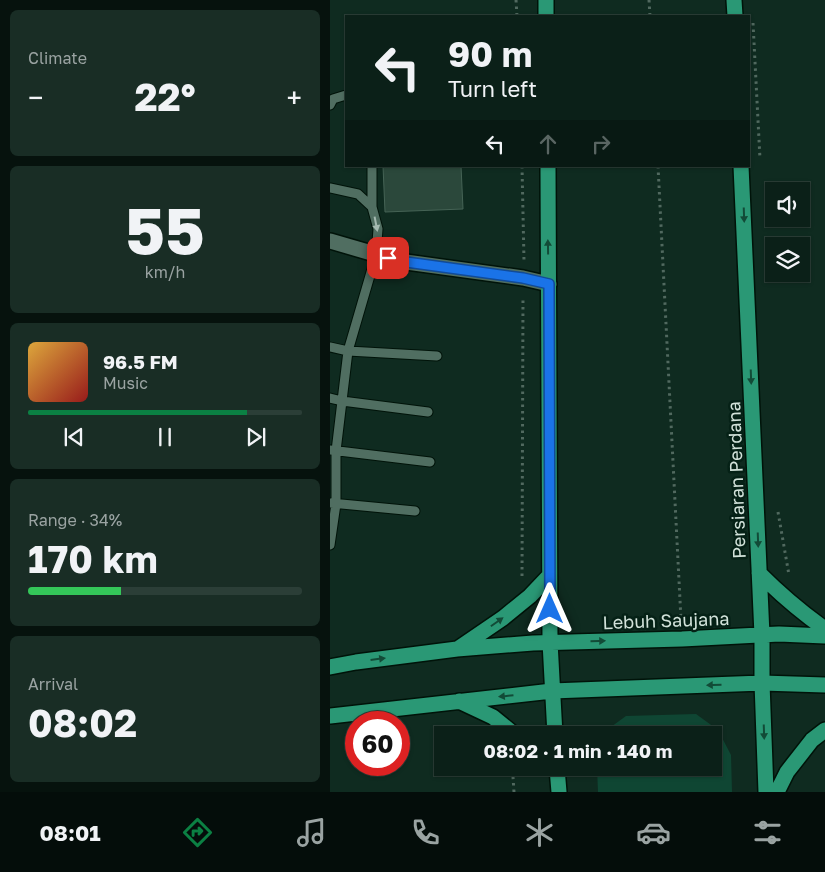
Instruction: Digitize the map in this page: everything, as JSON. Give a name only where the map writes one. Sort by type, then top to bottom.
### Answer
[{"type":"main road","points":[[546,0],[546,15]]},
{"type":"main road","points":[[734,0],[735,15]]},
{"type":"main road","points":[[548,167],[549,576],[554,726]]},
{"type":"main road","name":"Persiaran Perdana","points":[[742,167],[762,635],[766,792]]},
{"type":"main road","points":[[759,573],[776,591],[825,629]]},
{"type":"main road","points":[[457,649],[503,618],[530,596],[549,576]]},
{"type":"main road","name":"Lebuh Saujana","points":[[330,667],[457,649],[550,642],[682,640],[779,634],[825,636]]},
{"type":"main road","points":[[330,716],[552,691],[762,683],[825,685]]},
{"type":"main road","points":[[460,701],[493,717],[504,726]]},
{"type":"main road","points":[[777,792],[788,772],[812,740],[825,730]]},
{"type":"street","points":[[330,241],[399,261],[523,278],[549,284]]},
{"type":"lane","points":[[330,105],[333,99],[345,95]]},
{"type":"lane","points":[[330,544],[333,503],[333,450],[342,401],[348,351],[376,255],[378,229],[372,207],[372,167]]},
{"type":"lane","points":[[330,188],[358,194],[372,207]]},
{"type":"lane","points":[[330,347],[348,351],[437,356]]},
{"type":"lane","points":[[330,398],[428,412]]},
{"type":"lane","points":[[333,450],[430,462]]},
{"type":"lane","points":[[333,503],[415,511]]},
{"type":"path","points":[[516,0],[516,15]]},
{"type":"path","points":[[650,0],[650,15]]},
{"type":"path","points":[[522,167],[524,230],[522,580],[530,596]]},
{"type":"path","points":[[658,167],[682,640]]},
{"type":"path","points":[[514,776],[514,792]]},
{"type":"green space","points":[[696,714],[712,726],[612,726],[626,716]]},
{"type":"green space","points":[[722,738],[731,755],[732,792],[598,792],[597,776],[722,776]]},
{"type":"building","points":[[383,167],[461,167],[463,209],[385,212]]},
{"type":"route","points":[[388,258],[523,278],[549,284],[550,609]]}]
